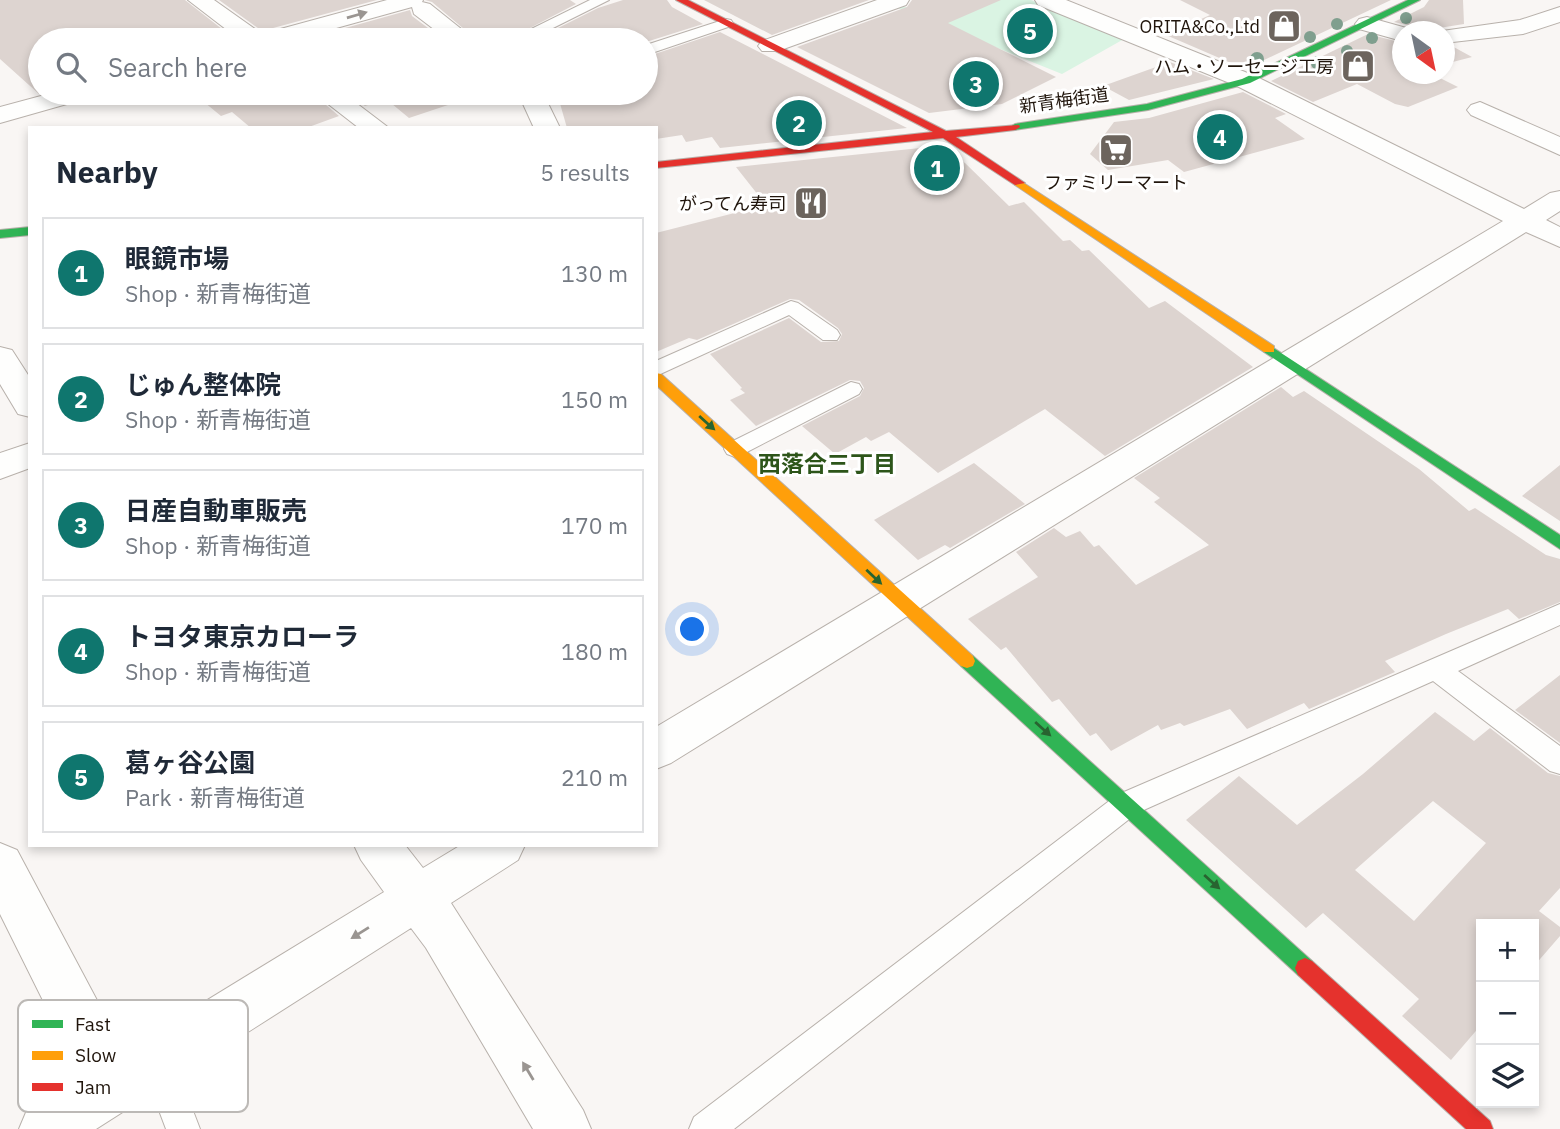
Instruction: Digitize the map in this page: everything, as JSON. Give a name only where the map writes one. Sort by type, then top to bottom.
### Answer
[{"type":"street","points":[[199,0],[238,28]]},
{"type":"street","points":[[681,0],[946,135],[1560,543]]},
{"type":"street","points":[[770,46],[898,0]]},
{"type":"street","name":"新青梅街道","points":[[658,165],[946,135],[1148,107],[1246,81],[1415,0]]},
{"type":"street","points":[[1055,1],[1246,81],[1560,238]]},
{"type":"street","points":[[316,28],[415,3],[447,28]]},
{"type":"street","points":[[1455,35],[1523,27],[1560,14]]},
{"type":"street","points":[[1367,24],[1392,32]]},
{"type":"street","points":[[0,115],[36,105]]},
{"type":"street","points":[[344,105],[373,126]]},
{"type":"street","points":[[536,105],[546,126]]},
{"type":"street","points":[[1480,110],[1560,147]]},
{"type":"street","points":[[658,749],[1560,200]]},
{"type":"street","points":[[0,234],[28,231]]},
{"type":"street","points":[[0,357],[28,403]]},
{"type":"street","points":[[658,379],[1482,1129]]},
{"type":"street","points":[[0,466],[28,456]]},
{"type":"street","points":[[379,847],[443,931],[564,1129]]},
{"type":"street","points":[[248,1003],[499,847]]},
{"type":"street","points":[[0,866],[69,1000]]},
{"type":"street","points":[[46,1129],[73,1112]]},
{"type":"lane","points":[[542,28],[602,0]]},
{"type":"lane","points":[[658,46],[726,23]]},
{"type":"lane","points":[[658,368],[791,307],[830,335]]},
{"type":"lane","points":[[735,449],[851,389]]},
{"type":"lane","points":[[706,1129],[1127,804],[1560,614]]},
{"type":"lane","points":[[1436,669],[1560,762]]},
{"type":"lane","points":[[177,1112],[183,1129]]},
{"type":"green space","points":[[996,0],[1031,0],[1124,39],[1062,74],[895,7],[901,5],[945,23]]},
{"type":"building","points":[[0,0],[185,0],[221,28],[28,28],[28,84],[0,59]]},
{"type":"building","points":[[219,0],[377,0],[273,28],[258,28]]},
{"type":"building","points":[[425,0],[570,0],[576,4],[530,28],[463,28],[432,2]]},
{"type":"building","points":[[623,0],[667,0],[672,7],[703,24],[658,38],[658,28],[558,28],[598,8]]},
{"type":"building","points":[[704,0],[869,0],[772,35]]},
{"type":"building","points":[[912,0],[1001,0],[948,23],[1056,77],[1002,104],[929,113],[797,47],[907,7]]},
{"type":"building","points":[[1180,0],[1391,0],[1245,69],[1166,35],[1210,15]]},
{"type":"building","points":[[1429,0],[1463,0],[1464,24],[1455,25],[1455,21],[1396,21],[1424,7]]},
{"type":"building","points":[[410,10],[412,16],[428,28],[345,28]]},
{"type":"building","points":[[720,32],[907,128],[720,148],[712,137],[686,142],[682,135],[658,139],[658,126],[566,126],[560,105],[658,105],[658,53]]},
{"type":"building","points":[[1368,34],[1392,40],[1392,84],[1452,84],[1458,87],[1408,107],[1395,104],[1357,84],[1313,102],[1271,81]]},
{"type":"building","points":[[1455,48],[1472,57],[1455,61]]},
{"type":"building","points":[[1170,62],[1214,79],[1129,100],[1103,86]]},
{"type":"building","points":[[1243,92],[1286,114],[1275,118],[1305,139],[1184,172],[1168,160],[1108,170],[1090,154],[1114,122],[1149,118]]},
{"type":"building","points":[[208,105],[326,105],[339,116],[312,126],[249,126],[232,112],[221,116]]},
{"type":"building","points":[[393,105],[448,105],[409,118]]},
{"type":"building","points":[[940,146],[965,163],[1009,206],[1024,202],[1063,241],[1070,240],[1082,251],[1089,250],[1149,308],[1165,301],[1253,367],[1105,456],[1045,409],[938,473],[889,432],[871,441],[866,437],[835,454],[802,426],[860,396],[864,388],[860,381],[850,380],[756,426],[730,400],[745,393],[740,389],[742,388],[710,354],[789,318],[821,342],[839,341],[842,334],[838,328],[799,300],[790,299],[697,340],[689,338],[658,351],[658,232],[766,205],[736,167]]},
{"type":"building","points":[[1281,387],[1293,397],[1304,391],[1419,469],[1469,511],[1475,508],[1546,555],[1560,559],[1560,602],[1519,619],[1508,609],[1446,634],[1385,661],[1395,672],[1309,709],[1304,703],[1247,729],[1230,709],[1184,726],[1180,723],[1161,730],[1158,725],[1111,751],[1096,733],[1090,736],[1059,699],[1052,702],[1006,647],[1001,650],[968,619],[1038,577],[1016,552],[1054,528],[1066,537],[1080,531],[1094,547],[1099,545],[1136,585],[1209,545],[1154,502],[1160,498],[1134,478]]},
{"type":"building","points":[[974,463],[1025,504],[950,548],[945,545],[918,560],[874,520]]},
{"type":"building","points":[[1560,465],[1560,521],[1522,496]]},
{"type":"building","points":[[1560,675],[1560,743],[1515,710]]},
{"type":"building","points":[[1435,712],[1474,741],[1490,728],[1548,773],[1560,776],[1560,888],[1539,911],[1560,927],[1560,936],[1539,960],[1539,919],[1476,919],[1476,1031],[1451,1060],[1402,1016],[1419,999],[1323,913],[1306,928],[1186,820],[1239,776],[1297,825],[1363,774]],"holes":[[[1433,801],[1486,843],[1414,921],[1355,870]]]},
{"type":"traffic: fast","points":[[1015,127],[1148,107],[1246,81],[1415,0]]},
{"type":"traffic: fast","points":[[0,234],[28,231]]},
{"type":"traffic: fast","points":[[1269,349],[1560,543]]},
{"type":"traffic: fast","points":[[967,661],[1305,968]]},
{"type":"traffic: slow","points":[[1019,183],[1269,349]]},
{"type":"traffic: slow","points":[[658,379],[967,661]]},
{"type":"traffic: jam","points":[[681,0],[946,135],[1019,183]]},
{"type":"traffic: jam","points":[[658,165],[1015,127]]},
{"type":"traffic: jam","points":[[1305,968],[1482,1129]]},
{"type":"place","name":"ORITA&Co.,Ltd","points":[[1284,26]]},
{"type":"place","name":"葛ヶ谷公園","points":[[1030,31]]},
{"type":"place","name":"ハム・ソーセージ工房","points":[[1358,66]]},
{"type":"place","name":"日産自動車販売","points":[[976,84]]},
{"type":"place","name":"じゅん整体院","points":[[799,123]]},
{"type":"place","name":"トヨタ東京カローラ","points":[[1220,137]]},
{"type":"place","name":"ファミリーマート","points":[[1116,150]]},
{"type":"place","name":"眼鏡市場","points":[[937,168]]},
{"type":"place","name":"がってん寿司","points":[[811,203]]},
{"type":"district","name":"西落合三丁目","points":[[827,463]]}]
